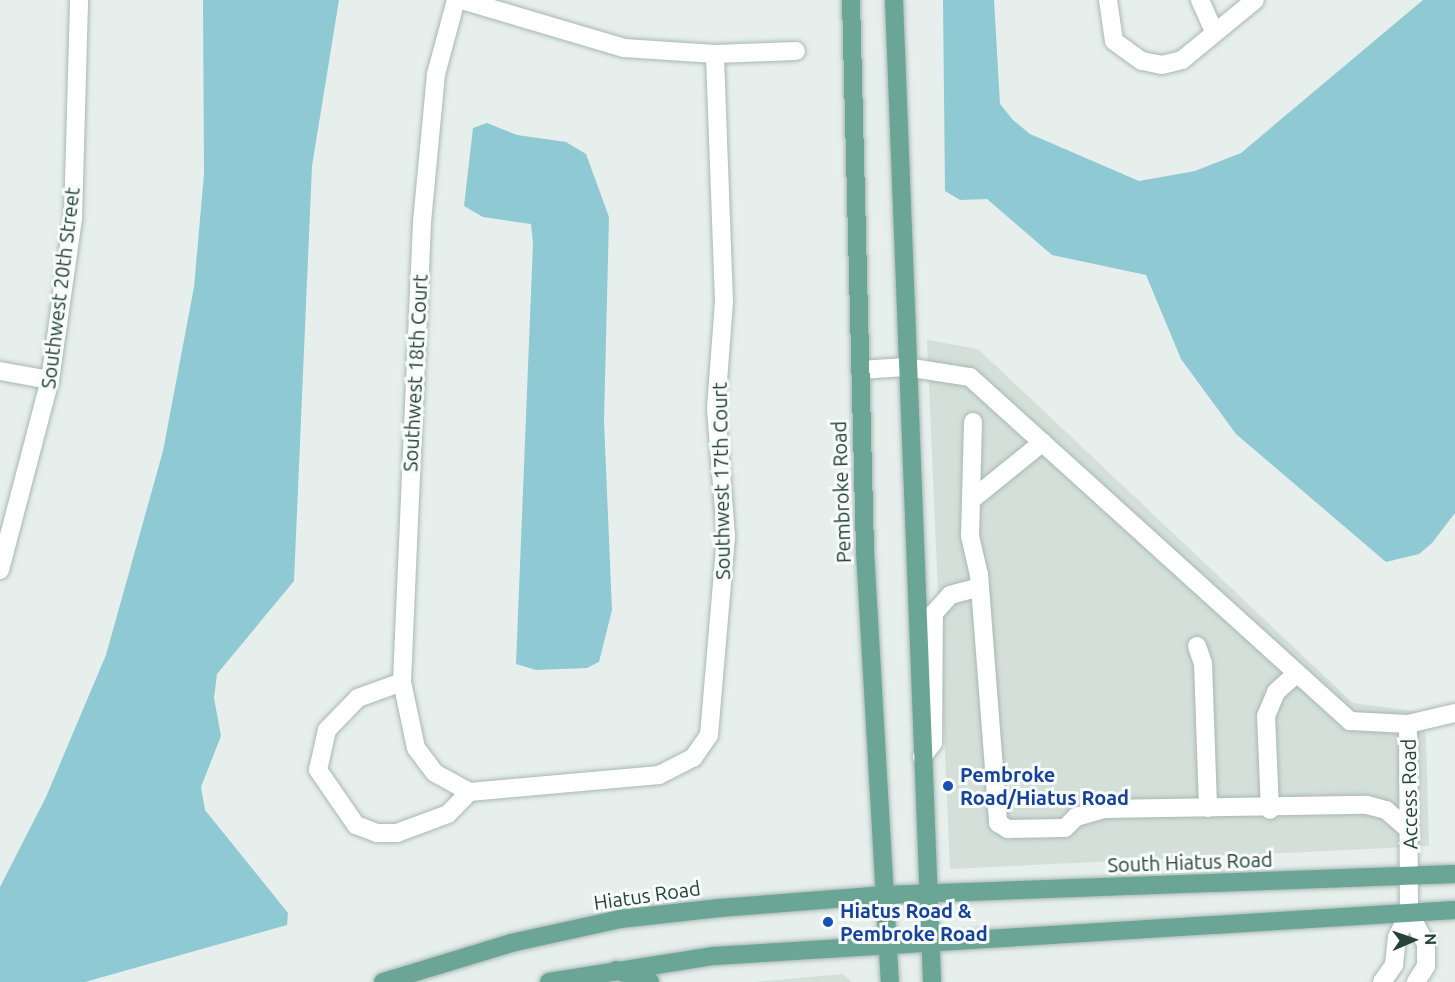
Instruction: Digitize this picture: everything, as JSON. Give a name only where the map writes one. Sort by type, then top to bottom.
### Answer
[{"type":"main road","name":"Pembroke Road","points":[[851,0],[860,370],[890,982]]},
{"type":"main road","points":[[894,0],[926,894],[932,982]]},
{"type":"main road","name":"South Hiatus Road","points":[[926,894],[1455,874]]},
{"type":"main road","name":"Hiatus Road","points":[[383,982],[511,943],[620,919],[885,895],[926,894]]},
{"type":"main road","points":[[549,982],[612,968],[888,946],[1455,910]]},
{"type":"main road","points":[[612,968],[650,982]]},
{"type":"street","name":"Southwest 20th Street","points":[[0,570],[50,380],[73,218],[79,0]]},
{"type":"street","name":"Southwest 18th Court","points":[[456,0],[436,74],[422,223],[402,682],[416,748],[435,773],[469,792]]},
{"type":"street","points":[[462,0],[624,48],[715,54],[796,51]]},
{"type":"street","points":[[1108,0],[1114,41],[1142,61],[1162,65],[1182,60],[1255,0]]},
{"type":"street","points":[[1200,0],[1215,33]]},
{"type":"street","name":"Southwest 17th Court","points":[[469,792],[658,775],[693,758],[715,714],[726,536],[716,408],[724,302],[715,54]]},
{"type":"street","points":[[860,370],[906,367],[970,377],[1350,721],[1408,724]]},
{"type":"street","points":[[0,371],[50,380]]},
{"type":"street","points":[[973,422],[975,497],[970,536],[979,587],[998,823],[1008,829],[1065,828],[1093,810],[1208,808],[1270,810],[1367,805],[1386,810],[1410,831]]},
{"type":"street","points":[[975,497],[1043,442]]},
{"type":"street","points":[[922,757],[933,743],[934,614],[950,595],[979,587]]},
{"type":"street","points":[[1197,646],[1203,663],[1208,808]]},
{"type":"street","points":[[1270,810],[1266,716],[1276,692],[1297,673]]},
{"type":"street","points":[[402,682],[358,698],[327,730],[318,753],[318,770],[356,825],[377,833],[397,833],[448,814],[469,792]]},
{"type":"street","name":"Access Road","points":[[1409,913],[1411,877],[1408,724],[1455,713]]},
{"type":"street","points":[[1382,982],[1394,965],[1397,937],[1409,913]]},
{"type":"street","points":[[1409,913],[1426,944],[1426,966],[1416,982]]},
{"type":"shaded area","points":[[927,340],[978,349],[1353,703],[1421,712],[1426,736],[1429,846],[950,869]]},
{"type":"shaded area","points":[[843,974],[852,982],[754,982]]},
{"type":"water","points":[[203,0],[339,0],[312,166],[294,581],[217,674],[214,698],[221,736],[201,787],[205,810],[288,913],[287,925],[85,982],[0,982],[0,887],[46,797],[106,655],[163,451],[194,287],[204,174]]},
{"type":"water","points":[[943,0],[994,0],[1000,104],[1013,120],[1030,134],[1139,181],[1195,171],[1241,153],[1423,0],[1455,0],[1455,513],[1432,543],[1419,554],[1386,562],[1236,434],[1181,359],[1146,275],[1052,255],[987,199],[960,200],[945,191]]},
{"type":"water","points":[[487,123],[517,135],[566,142],[586,154],[609,217],[604,421],[612,610],[599,662],[587,668],[536,670],[516,664],[533,243],[531,224],[483,217],[464,206],[473,128]]},
{"type":"place","name":"Pembroke Road/Hiatus Road","points":[[948,786]]},
{"type":"place","name":"Hiatus Road & Pembroke Road","points":[[828,922]]}]
